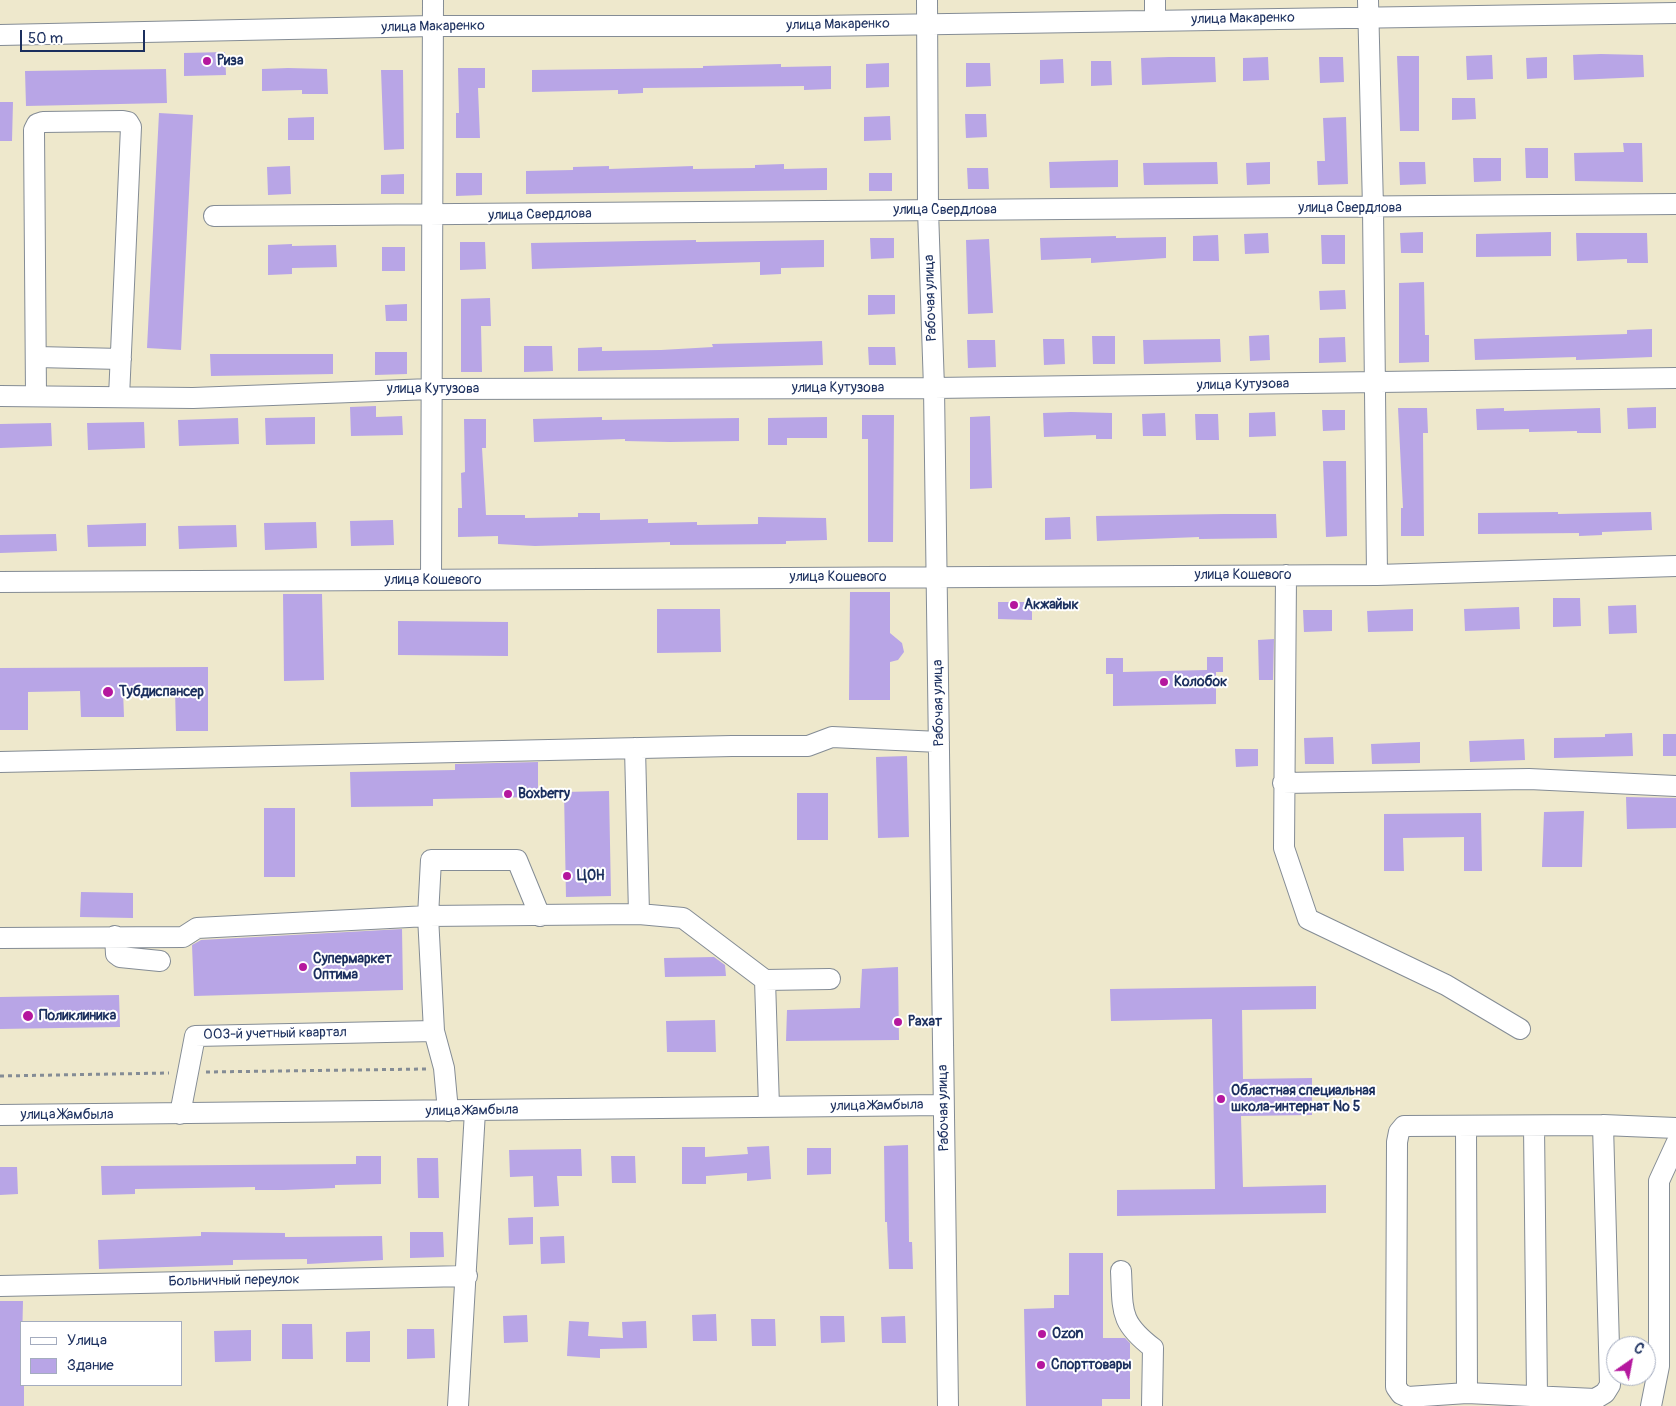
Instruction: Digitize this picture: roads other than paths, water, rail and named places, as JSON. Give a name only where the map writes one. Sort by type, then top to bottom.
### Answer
[{"type":"street","points":[[431,580],[430,389],[433,0]]},
{"type":"street","name":"Рабочая улица","points":[[927,0],[928,210],[934,388],[948,1406]]},
{"type":"street","points":[[1155,0],[1155,21]]},
{"type":"street","name":"улица Макаренко","points":[[0,35],[433,26],[1155,21],[1368,9],[1563,7],[1676,13]]},
{"type":"street","points":[[1368,9],[1373,208],[1373,383],[1377,575]]},
{"type":"street","points":[[36,395],[34,130],[37,124],[43,122],[123,121],[128,122],[131,127],[119,396]]},
{"type":"street","name":"улица Свердлова","points":[[214,216],[432,216],[1676,204]]},
{"type":"street","points":[[37,357],[121,359]]},
{"type":"street","name":"улица Кутузова","points":[[0,396],[193,398],[430,389],[934,388],[1676,378]]},
{"type":"street","name":"улица Кошевого","points":[[0,582],[1377,575],[1676,566]]},
{"type":"street","points":[[1286,575],[1284,848],[1308,919],[1446,986],[1520,1029]]},
{"type":"street","points":[[0,762],[808,746],[832,737],[939,742]]},
{"type":"street","points":[[635,748],[640,914]]},
{"type":"street","points":[[1283,783],[1530,779],[1676,786]]},
{"type":"street","points":[[448,1111],[444,1068],[434,1031],[428,916],[431,860],[517,860],[540,916]]},
{"type":"street","points":[[0,938],[183,937],[197,928],[428,916],[640,914],[683,918],[765,980],[830,979]]},
{"type":"street","points":[[115,936],[116,954],[120,957],[160,961]]},
{"type":"street","points":[[765,980],[769,1107]]},
{"type":"street","name":"003-й учетный квартал","points":[[180,1114],[195,1036],[434,1031]]},
{"type":"street","name":"улица Жамбыла","points":[[0,1115],[944,1105]]},
{"type":"street","points":[[458,1406],[467,1276],[475,1111]]},
{"type":"street","points":[[1602,1125],[1610,1385],[1605,1393],[1595,1399],[1537,1396],[1504,1401],[1467,1393],[1408,1397],[1401,1394],[1396,1387],[1399,1132],[1404,1126],[1602,1125],[1676,1128]]},
{"type":"street","points":[[1466,1126],[1467,1393]]},
{"type":"street","points":[[1534,1126],[1537,1396]]},
{"type":"street","points":[[1650,1406],[1659,1366],[1659,1181],[1676,1144]]},
{"type":"street","points":[[1120,1271],[1123,1315],[1138,1336],[1154,1348],[1152,1406]]},
{"type":"street","name":"Больничный переулок","points":[[0,1286],[467,1276]]},
{"type":"place","name":"Риза","points":[[207,61]]},
{"type":"place","name":"Акжайык","points":[[1014,605]]},
{"type":"place","name":"Колобок","points":[[1164,682]]},
{"type":"place","name":"Тубдиспансер","points":[[108,692]]},
{"type":"place","name":"Boxberry","points":[[508,794]]},
{"type":"place","name":"ЦОН","points":[[567,876]]},
{"type":"place","name":"Супермаркет Оптима","points":[[303,967]]},
{"type":"place","name":"Поликлиника","points":[[28,1016]]},
{"type":"place","name":"Рахат","points":[[898,1022]]},
{"type":"place","name":"Областная специальная школа-интернат № 5","points":[[1221,1099]]},
{"type":"place","name":"Ozon","points":[[1042,1334]]},
{"type":"place","name":"Спорттовары","points":[[1041,1365]]}]
